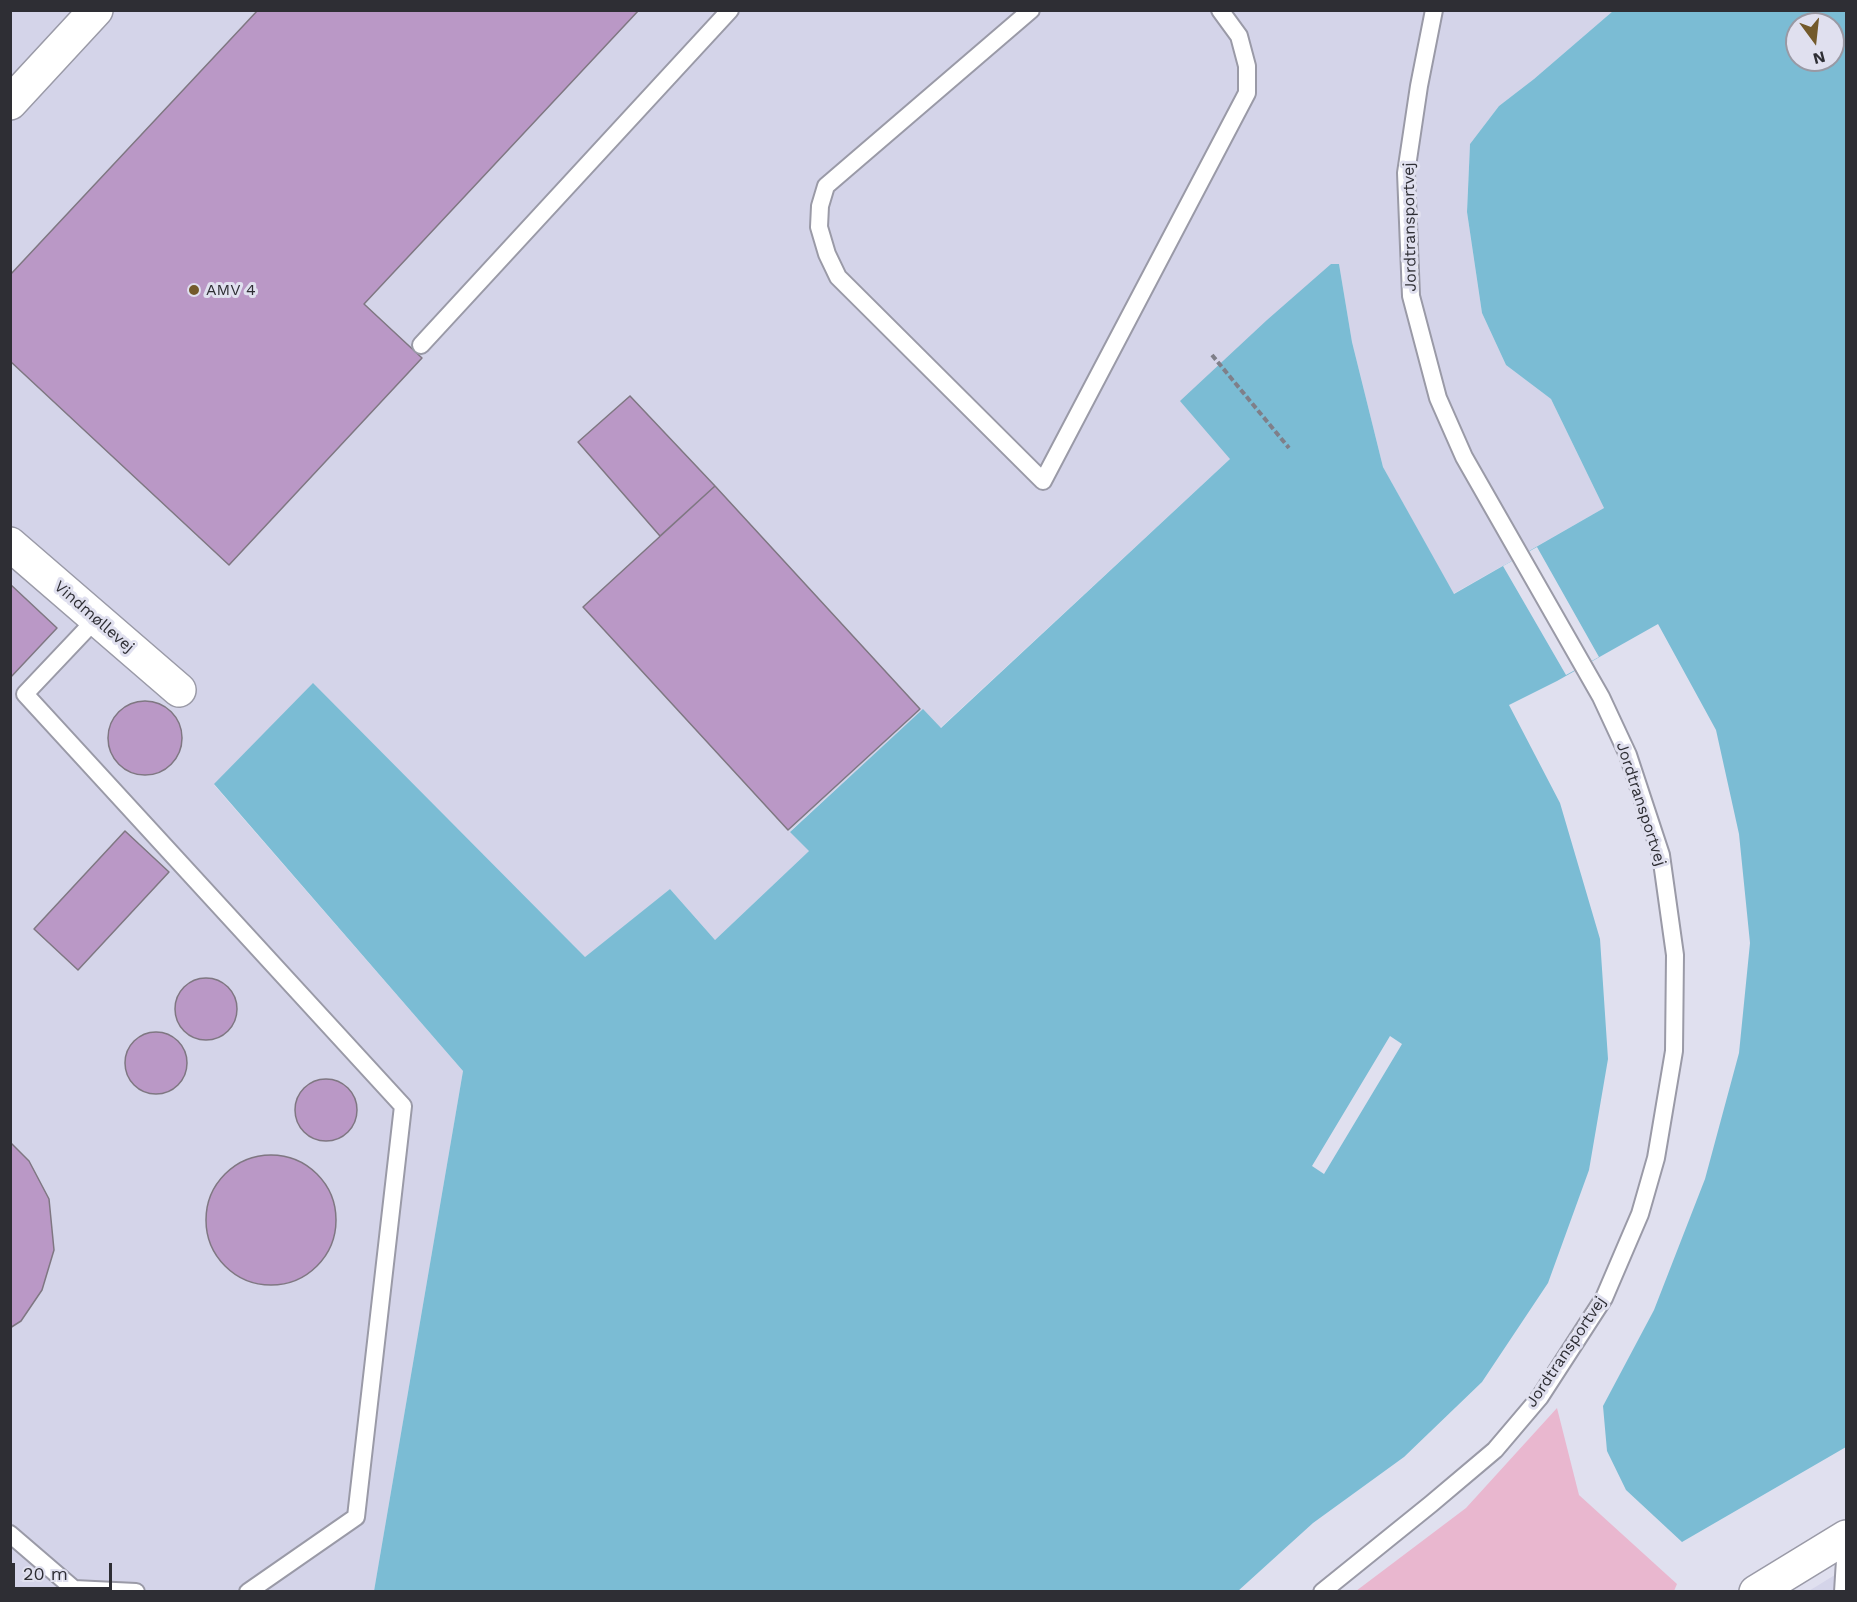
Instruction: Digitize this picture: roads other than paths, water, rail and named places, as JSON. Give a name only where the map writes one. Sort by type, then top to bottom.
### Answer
[{"type":"street","points":[[10,103],[96,10]]},
{"type":"street","name":"Vindmøllevej","points":[[10,544],[178,690]]},
{"type":"street","points":[[1756,1592],[1846,1537]]},
{"type":"lane","points":[[421,345],[730,10]]},
{"type":"lane","points":[[1031,10],[826,186],[820,206],[819,227],[827,254],[838,277],[1043,481],[1247,93],[1247,66],[1239,36],[1220,10]]},
{"type":"lane","name":"Jordtransportvej","points":[[1322,1592],[1495,1450],[1540,1397],[1604,1298],[1640,1214],[1656,1158],[1674,1051],[1675,955],[1661,855],[1628,755],[1601,697],[1464,457],[1438,398],[1411,296],[1406,172],[1419,86],[1434,10]]},
{"type":"lane","points":[[96,620],[25,694],[403,1106],[356,1517],[248,1592]]},
{"type":"lane","points":[[10,1534],[74,1589],[136,1592]]},
{"type":"lane","points":[[1842,1592],[1846,1544]]},
{"type":"water","points":[[1613,11],[1846,11],[1846,1447],[1682,1542],[1626,1490],[1607,1451],[1603,1406],[1654,1310],[1705,1179],[1739,1053],[1750,943],[1739,834],[1716,730],[1658,624],[1557,681],[1509,705],[1560,803],[1600,939],[1608,1059],[1589,1170],[1548,1283],[1482,1382],[1404,1457],[1313,1523],[1238,1591],[374,1591],[463,1071],[214,784],[313,683],[585,957],[670,889],[715,940],[809,851],[790,832],[923,709],[941,728],[1230,459],[1180,401],[1331,264],[1339,264],[1352,342],[1383,467],[1454,594],[1604,508],[1551,399],[1506,365],[1482,313],[1467,212],[1470,144],[1499,106]]},
{"type":"place","name":"AMV 4","points":[[194,290]]}]
